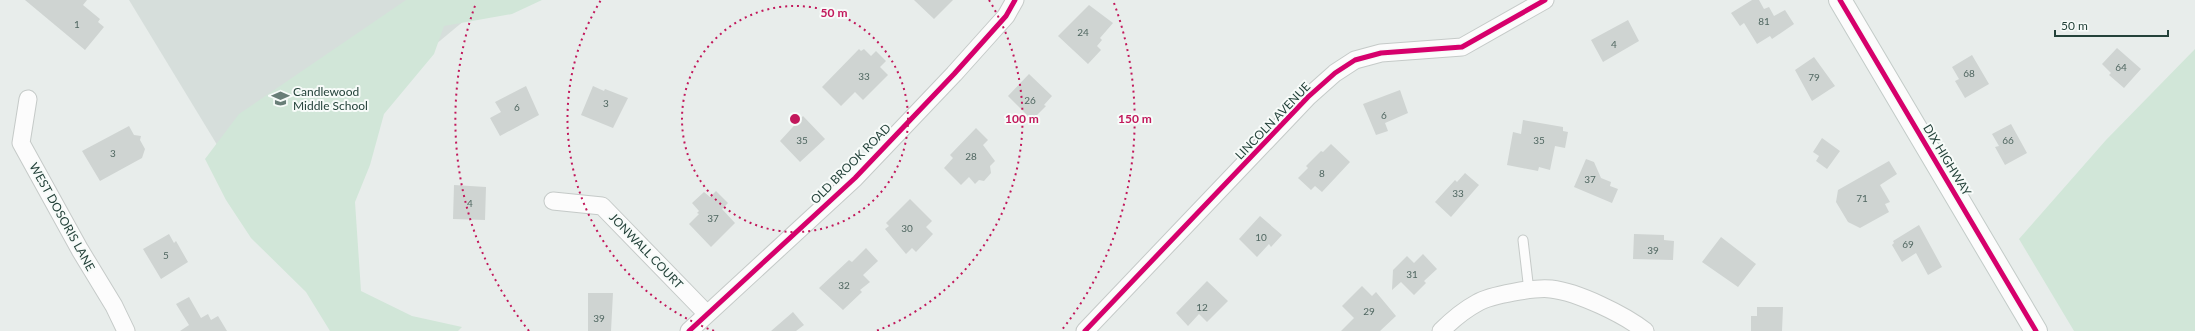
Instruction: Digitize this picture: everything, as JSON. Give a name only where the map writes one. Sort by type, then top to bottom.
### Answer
[{"type":"street","name":"OLD BROOK ROAD","points":[[689,331],[855,178],[954,74],[1006,16],[1015,0]]},
{"type":"street","name":"LINCOLN AVENUE","points":[[1085,331],[1308,97],[1335,73],[1355,60],[1381,53],[1462,47],[1545,0]]},
{"type":"street","name":"DIX HIGHWAY","points":[[1840,0],[2036,331]]},
{"type":"street","name":"WEST DOSORIS LANE","points":[[28,99],[21,143],[80,250],[114,306],[126,331]]},
{"type":"street","name":"JONWALL COURT","points":[[554,200],[602,206],[707,314]]},
{"type":"street","points":[[1441,331],[1478,302],[1513,292],[1551,289],[1579,297],[1630,319],[1645,331]]},
{"type":"lane","points":[[1523,240],[1529,291]]},
{"type":"shaded area","name":"Candlewood Middle School","points":[[129,0],[489,0],[250,199]]},
{"type":"green space","points":[[406,0],[542,0],[512,14],[444,26],[434,54],[384,114],[370,165],[355,202],[361,291],[412,316],[462,327],[458,331],[330,331],[306,292],[251,238],[226,200],[205,159],[239,114]]},
{"type":"green space","points":[[2195,49],[2195,331],[2074,331],[2019,239],[2106,140]]},
{"type":"building","points":[[25,0],[87,0],[83,5],[100,19],[98,22],[104,27],[85,50]]},
{"type":"building","points":[[914,0],[953,0],[934,19]]},
{"type":"building","points":[[1752,0],[1759,0],[1764,9],[1769,7],[1774,16],[1785,10],[1794,24],[1772,39],[1770,36],[1757,44],[1744,23],[1740,26],[1731,13]]},
{"type":"building","points":[[1089,5],[1113,23],[1100,38],[1102,40],[1097,46],[1101,50],[1088,64],[1058,36]]},
{"type":"building","points":[[1628,20],[1639,41],[1603,62],[1591,40]]},
{"type":"building","points":[[2117,48],[2141,69],[2124,88],[2109,75],[2111,73],[2102,64]]},
{"type":"building","points":[[859,49],[861,51],[864,49],[871,56],[876,51],[886,61],[880,67],[888,75],[863,100],[855,92],[841,106],[822,87]]},
{"type":"building","points":[[1972,55],[1989,84],[1965,98],[1955,81],[1959,79],[1952,67]]},
{"type":"building","points":[[1814,57],[1835,86],[1812,101],[1795,70]]},
{"type":"building","points":[[1029,74],[1052,96],[1044,105],[1046,106],[1032,120],[1008,96]]},
{"type":"building","points":[[526,86],[539,115],[500,136],[490,118],[501,112],[495,102]]},
{"type":"building","points":[[593,86],[628,98],[613,128],[581,115]]},
{"type":"building","points":[[1400,90],[1408,113],[1385,123],[1388,131],[1376,135],[1363,104]]},
{"type":"building","points":[[803,116],[825,139],[800,162],[780,141]]},
{"type":"building","points":[[1523,120],[1563,127],[1563,131],[1568,132],[1565,148],[1555,146],[1550,170],[1539,167],[1538,171],[1507,165],[1513,132],[1521,134]]},
{"type":"building","points":[[2011,124],[2027,153],[2005,165],[1995,147],[1999,146],[1992,134]]},
{"type":"building","points":[[129,126],[134,135],[141,136],[140,140],[145,149],[142,158],[100,181],[82,151]]},
{"type":"building","points":[[976,128],[988,140],[983,145],[995,161],[990,166],[991,173],[984,181],[979,180],[975,184],[969,177],[961,185],[944,168],[953,158],[950,155]]},
{"type":"building","points":[[1822,138],[1840,151],[1827,169],[1816,161],[1819,156],[1813,152]]},
{"type":"building","points":[[1331,144],[1350,162],[1322,192],[1315,186],[1311,190],[1298,178],[1308,168],[1306,166],[1321,151],[1323,152]]},
{"type":"building","points":[[1586,159],[1594,162],[1601,178],[1611,182],[1610,186],[1618,189],[1612,203],[1574,187]]},
{"type":"building","points":[[1889,161],[1897,174],[1880,185],[1890,202],[1885,204],[1889,212],[1860,228],[1848,222],[1836,202],[1838,190]]},
{"type":"building","points":[[1465,173],[1479,185],[1451,217],[1435,202],[1455,180],[1457,182]]},
{"type":"building","points":[[454,185],[486,187],[485,220],[453,219]]},
{"type":"building","points":[[716,191],[728,203],[722,209],[735,223],[711,247],[689,224],[699,214],[697,213],[699,211],[692,203],[704,192],[710,197]]},
{"type":"building","points":[[910,199],[932,221],[926,227],[933,234],[916,252],[912,248],[906,254],[885,229],[889,226],[886,223]]},
{"type":"building","points":[[1260,216],[1282,235],[1271,247],[1269,244],[1257,257],[1239,239]]},
{"type":"building","points":[[1919,225],[1942,267],[1928,275],[1916,253],[1902,262],[1892,245],[1894,243],[1893,241]]},
{"type":"building","points":[[169,234],[174,243],[176,241],[188,262],[161,279],[143,249]]},
{"type":"building","points":[[1634,234],[1664,235],[1664,240],[1674,241],[1673,260],[1633,259]]},
{"type":"building","points":[[1721,237],[1756,264],[1738,287],[1702,262]]},
{"type":"building","points":[[866,248],[878,261],[863,275],[870,282],[860,290],[862,292],[843,310],[819,288],[849,260],[852,262]]},
{"type":"building","points":[[1423,254],[1437,269],[1424,281],[1426,283],[1414,295],[1401,282],[1392,290],[1393,270],[1407,256],[1414,263]]},
{"type":"building","points":[[1207,281],[1228,301],[1207,322],[1199,314],[1188,326],[1176,313]]},
{"type":"building","points":[[1362,286],[1372,296],[1376,292],[1396,316],[1380,331],[1341,331],[1354,318],[1342,306]]},
{"type":"building","points":[[588,293],[613,293],[611,331],[588,331]]},
{"type":"building","points":[[189,297],[201,318],[208,314],[211,320],[218,316],[227,331],[180,331],[189,325],[176,304]]},
{"type":"building","points":[[1757,307],[1783,307],[1782,331],[1751,331],[1751,316],[1757,316]]},
{"type":"building","points":[[793,312],[804,325],[796,331],[771,331]]},
{"type":"cycle path","points":[[689,331],[855,178],[954,74],[1006,16],[1015,0]]},
{"type":"cycle path","points":[[1085,331],[1308,97],[1335,73],[1355,60],[1381,53],[1462,47],[1545,0]]},
{"type":"cycle path","points":[[1840,0],[2036,331]]},
{"type":"place","name":"Candlewood Middle School","points":[[280,99]]}]
